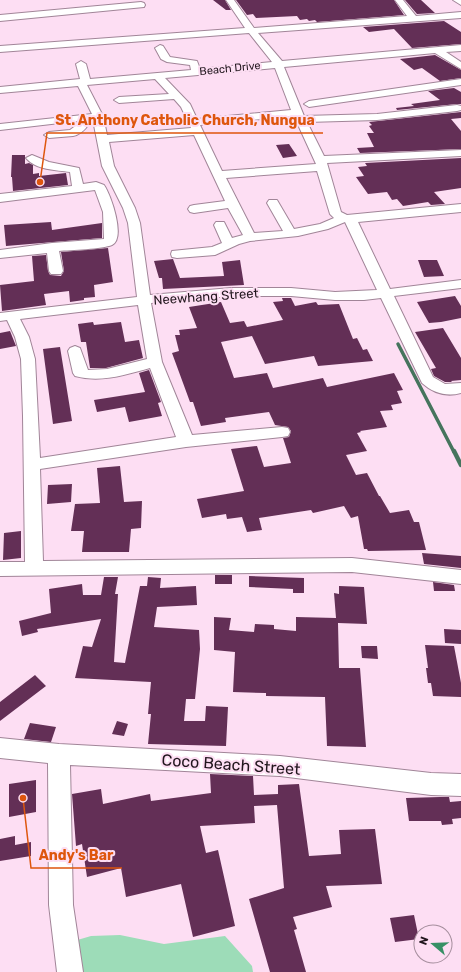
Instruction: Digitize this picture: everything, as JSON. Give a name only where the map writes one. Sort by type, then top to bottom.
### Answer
[{"type":"street","points":[[230,0],[278,63],[299,116],[321,163],[336,214],[347,219],[427,380],[432,385],[443,389],[454,390],[461,388]]},
{"type":"street","points":[[399,0],[413,18]]},
{"type":"street","points":[[457,0],[461,2]]},
{"type":"street","points":[[68,3],[78,4],[81,14]]},
{"type":"street","points":[[0,18],[61,12],[81,14],[118,13],[128,6],[141,5]]},
{"type":"street","points":[[27,24],[62,21],[63,18],[61,12]]},
{"type":"street","points":[[0,49],[461,15]]},
{"type":"street","points":[[83,33],[84,43]]},
{"type":"street","points":[[160,48],[164,57],[167,59],[194,63],[196,72]]},
{"type":"street","name":"Beach Drive","points":[[0,90],[278,63],[461,48]]},
{"type":"street","points":[[436,50],[461,66]]},
{"type":"street","points":[[80,64],[84,82],[98,116],[108,166],[129,208],[134,223],[144,300],[156,362],[186,441]]},
{"type":"street","points":[[157,75],[186,106],[232,204],[250,237]]},
{"type":"street","points":[[309,104],[461,82]]},
{"type":"street","points":[[119,100],[178,96]]},
{"type":"street","points":[[102,134],[299,116],[377,117],[457,108]]},
{"type":"street","points":[[0,127],[98,116]]},
{"type":"street","points":[[49,135],[73,133],[83,125],[82,118]]},
{"type":"street","points":[[102,134],[141,125]]},
{"type":"street","points":[[219,175],[321,163],[461,153]]},
{"type":"street","points":[[32,158],[46,165],[75,170],[78,188]]},
{"type":"street","points":[[0,198],[96,186],[100,187],[104,196],[112,225],[111,239],[108,242],[52,247],[0,254]]},
{"type":"street","points":[[273,203],[290,233]]},
{"type":"street","points":[[194,209],[232,204]]},
{"type":"street","points":[[177,254],[215,251],[229,244],[250,237],[290,233],[328,226],[347,219],[461,208]]},
{"type":"street","points":[[220,225],[229,244]]},
{"type":"street","points":[[52,247],[56,271]]},
{"type":"street","name":"Neewhang Street","points":[[6,316],[144,300],[231,292],[291,292],[335,296],[385,294],[461,284]]},
{"type":"street","points":[[6,316],[22,337],[28,360],[31,416],[34,568]]},
{"type":"street","points":[[75,351],[80,373],[91,376],[123,371],[156,362]]},
{"type":"street","points":[[31,465],[186,441],[282,432]]},
{"type":"street","points":[[0,568],[352,564],[461,577]]},
{"type":"street","name":"Coco Beach Street","points":[[0,748],[59,754],[280,766],[431,784],[461,786]]},
{"type":"street","points":[[59,754],[61,905],[70,972]]},
{"type":"green space","points":[[120,935],[164,944],[225,936],[252,966],[253,972],[59,972],[57,946],[91,936]]},
{"type":"building","points":[[213,0],[225,0],[231,10],[226,10]]},
{"type":"building","points":[[236,0],[394,0],[404,15],[317,22],[315,20],[309,21],[307,19],[300,20],[297,16],[256,18],[253,14],[247,15]]},
{"type":"building","points":[[405,0],[421,0],[435,13],[417,14]]},
{"type":"building","points":[[444,21],[461,32],[461,44],[412,48],[394,29],[369,32],[363,27]]},
{"type":"building","points":[[435,55],[461,70],[461,78],[440,81],[422,68],[414,70],[400,59]]},
{"type":"building","points":[[454,88],[461,92],[461,104],[397,110],[396,108],[414,106],[411,104],[440,100],[428,91]]},
{"type":"building","points":[[461,112],[461,118],[451,119],[461,131],[461,149],[360,153],[357,148],[374,147],[367,133],[374,133],[369,126],[372,125],[369,122]]},
{"type":"building","points":[[289,144],[297,156],[283,158],[276,145]]},
{"type":"building","points":[[12,155],[25,155],[25,164],[29,163],[33,165],[33,174],[39,173],[39,176],[66,173],[68,185],[13,191],[11,177]]},
{"type":"building","points":[[461,158],[461,188],[434,192],[445,204],[431,205],[428,202],[403,206],[397,199],[392,200],[387,192],[368,194],[356,177],[364,176],[358,167],[367,166],[365,163]]},
{"type":"building","points":[[51,222],[52,230],[102,223],[102,238],[6,246],[4,225]]},
{"type":"building","points":[[108,248],[113,282],[94,285],[95,297],[70,302],[69,291],[44,294],[46,305],[2,311],[0,285],[34,281],[32,256],[46,255],[50,275],[61,276],[64,271],[61,252]]},
{"type":"building","points":[[173,259],[180,278],[224,276],[222,262],[240,260],[244,285],[163,289],[162,278],[159,278],[154,261]]},
{"type":"building","points":[[418,260],[437,260],[444,276],[424,277]]},
{"type":"building","points":[[455,296],[461,306],[461,318],[441,322],[429,323],[417,302]]},
{"type":"building","points":[[282,298],[291,298],[295,306],[316,302],[318,305],[339,304],[353,339],[357,338],[363,350],[367,349],[373,361],[318,366],[314,356],[265,364],[252,336],[221,342],[234,378],[267,373],[273,388],[323,378],[327,387],[394,373],[403,390],[397,391],[402,403],[391,405],[393,410],[380,411],[387,427],[360,431],[361,432],[357,433],[367,451],[346,455],[356,475],[367,473],[390,513],[409,510],[414,522],[419,522],[426,550],[368,551],[367,549],[364,549],[358,516],[351,518],[344,506],[313,513],[311,510],[259,518],[262,530],[247,532],[242,517],[227,519],[226,514],[202,518],[197,499],[244,491],[231,449],[257,446],[264,467],[291,463],[283,438],[289,437],[291,431],[288,427],[275,425],[269,412],[225,418],[226,422],[201,426],[193,402],[190,402],[172,353],[179,351],[175,335],[180,335],[179,330],[197,328],[189,307],[221,302],[230,323],[244,321],[247,327],[283,320],[273,302],[283,301]]},
{"type":"building","points":[[93,322],[94,325],[121,322],[125,342],[139,340],[143,358],[106,368],[90,368],[86,342],[81,342],[78,324]]},
{"type":"building","points":[[443,328],[461,358],[461,380],[445,382],[434,376],[431,369],[436,368],[415,332]]},
{"type":"building","points":[[10,331],[16,346],[0,349],[0,333]]},
{"type":"building","points":[[60,347],[72,421],[53,424],[43,349]]},
{"type":"building","points":[[149,370],[161,402],[158,403],[162,416],[129,422],[125,407],[97,412],[94,400],[145,392],[139,373]]},
{"type":"building","points":[[120,466],[124,502],[142,501],[141,528],[131,529],[129,552],[82,552],[84,531],[71,531],[75,504],[100,503],[97,468]]},
{"type":"building","points":[[72,484],[71,502],[47,504],[48,485]]},
{"type":"building","points":[[21,531],[21,558],[3,560],[4,533]]},
{"type":"building","points":[[422,553],[461,556],[461,568],[424,564]]},
{"type":"building","points":[[215,575],[232,575],[232,584],[215,584]]},
{"type":"building","points":[[249,576],[304,578],[304,593],[293,593],[293,589],[249,587]]},
{"type":"building","points":[[104,577],[118,577],[115,594],[118,594],[114,662],[125,663],[140,586],[147,586],[148,577],[161,578],[160,588],[196,586],[197,605],[157,607],[154,627],[199,630],[200,649],[195,699],[186,699],[184,721],[205,721],[206,706],[228,707],[226,746],[148,744],[151,714],[148,714],[151,682],[75,678],[83,646],[92,647],[101,619],[37,629],[38,632],[22,636],[19,621],[51,613],[49,589],[82,584],[83,595],[101,595]]},
{"type":"building","points":[[433,582],[454,585],[455,591],[434,591]]},
{"type":"building","points":[[339,586],[364,587],[367,624],[338,623],[339,668],[360,668],[366,747],[327,746],[325,697],[266,696],[266,693],[233,692],[235,652],[214,650],[214,617],[231,618],[229,630],[254,632],[255,624],[274,625],[274,629],[296,631],[296,617],[336,618],[334,593],[339,594]]},
{"type":"building","points":[[444,629],[461,630],[461,644],[445,643]]},
{"type":"building","points":[[425,645],[454,646],[461,683],[461,697],[433,696],[431,683],[428,683]]},
{"type":"building","points":[[361,646],[377,646],[378,659],[362,658]]},
{"type":"building","points":[[35,675],[46,686],[0,721],[0,702]]},
{"type":"building","points":[[117,721],[128,724],[124,736],[112,734]]},
{"type":"building","points":[[30,723],[56,727],[51,742],[24,739]]},
{"type":"building","points":[[210,774],[253,776],[254,795],[278,794],[278,785],[299,784],[309,856],[341,854],[339,830],[375,829],[382,884],[326,886],[332,907],[293,917],[297,929],[294,930],[306,972],[270,972],[249,899],[284,888],[277,805],[254,806],[255,823],[200,826],[206,853],[218,850],[235,926],[193,937],[181,884],[126,897],[121,868],[87,877],[82,844],[76,846],[72,794],[101,789],[103,804],[150,794],[151,801],[211,793]]},
{"type":"building","points":[[36,780],[36,812],[9,817],[9,784]]},
{"type":"building","points":[[449,797],[450,802],[461,801],[461,818],[452,819],[453,824],[442,825],[441,821],[409,821],[406,798]]},
{"type":"building","points":[[15,836],[15,845],[31,842],[31,856],[0,861],[0,839]]},
{"type":"building","points":[[414,915],[416,924],[413,924],[413,940],[395,942],[390,918]]},
{"type":"waterway","points":[[398,344],[454,452]]},
{"type":"waterway","points":[[454,451],[461,465]]},
{"type":"place","name":"St. Anthony Catholic Church, Nungua","points":[[40,182]]},
{"type":"place","name":"Andy's Bar","points":[[23,798]]}]
